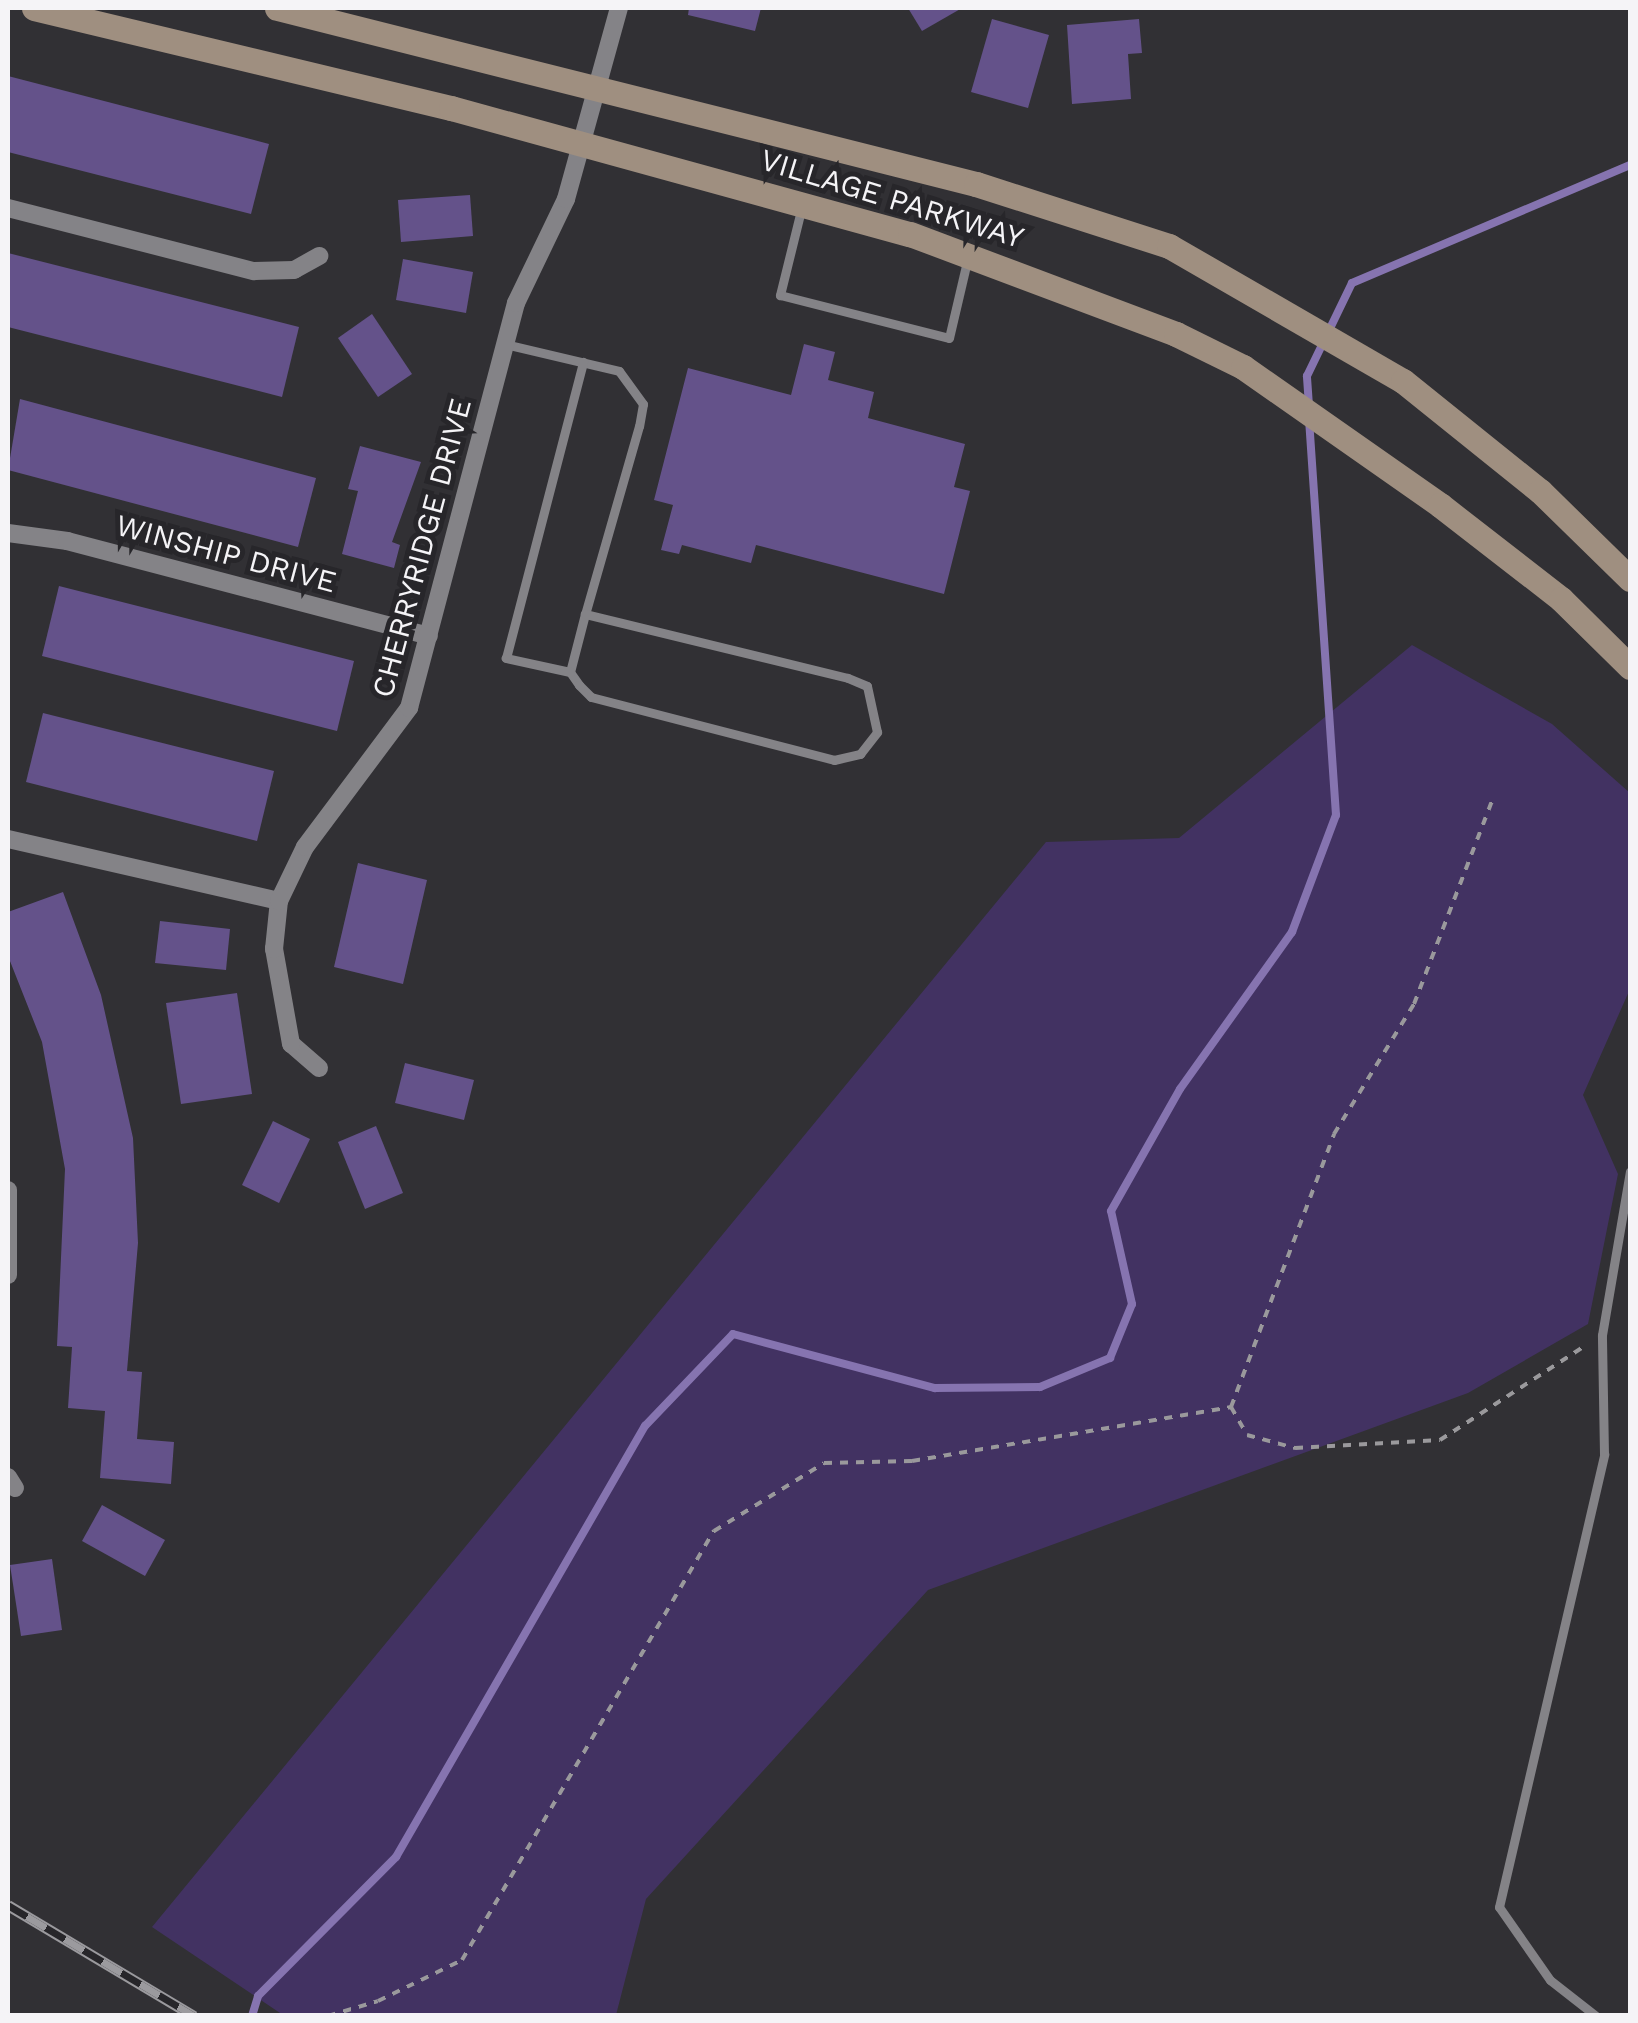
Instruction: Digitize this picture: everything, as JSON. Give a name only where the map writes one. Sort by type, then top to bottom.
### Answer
[{"type":"main road","name":"VILLAGE PARKWAY","points":[[34,8],[584,144],[802,204],[969,254],[1243,367],[1485,538],[1630,667]]},
{"type":"main road","name":"VILLAGE PARKWAY","points":[[277,8],[599,86],[1092,216],[1267,298],[1403,381],[1507,465],[1630,580]]},
{"type":"street","name":"CHERRYRIDGE DRIVE","points":[[319,1068],[290,1044],[274,949],[279,901],[306,847],[402,723],[429,636],[504,344],[584,144],[619,8]]},
{"type":"street","points":[[8,208],[254,270],[294,270],[319,256]]},
{"type":"street","name":"WINSHIP DRIVE","points":[[8,533],[68,540],[429,636]]},
{"type":"street","points":[[8,839],[279,901]]},
{"type":"street","points":[[8,1190],[8,1275]]},
{"type":"lane","points":[[802,204],[780,295],[948,338],[969,254]]},
{"type":"lane","points":[[504,344],[620,371],[643,404],[570,672]]},
{"type":"lane","points":[[584,362],[506,658],[570,672],[591,697],[834,760],[860,754],[877,732],[872,696],[848,678],[585,614]]},
{"type":"lane","points":[[1596,2016],[1550,1980],[1499,1907],[1604,1454],[1602,1335],[1630,1172]]},
{"type":"path","points":[[1231,1408],[1334,1134],[1414,1004],[1492,801]]},
{"type":"path","points":[[1231,1408],[1247,1435],[1295,1448],[1440,1440],[1602,1335]]},
{"type":"path","points":[[328,2016],[378,2001],[462,1960],[714,1531],[824,1463],[912,1461],[1231,1408]]},
{"type":"shaded area","points":[[1412,645],[1552,724],[1630,793],[1630,989],[1583,1095],[1618,1174],[1588,1324],[1468,1393],[928,1590],[646,1899],[616,2015],[283,2015],[152,1927],[1046,842],[1179,838]]},
{"type":"building","points":[[689,8],[761,8],[755,31],[688,15]]},
{"type":"building","points":[[908,8],[962,8],[922,31]]},
{"type":"building","points":[[992,19],[1049,35],[1028,108],[971,92]]},
{"type":"building","points":[[1139,19],[1142,53],[1128,54],[1131,99],[1072,104],[1067,25]]},
{"type":"building","points":[[8,76],[269,144],[251,214],[8,152]]},
{"type":"building","points":[[470,195],[473,236],[401,242],[398,200]]},
{"type":"building","points":[[8,253],[299,327],[282,397],[8,327]]},
{"type":"building","points":[[403,259],[473,272],[466,313],[396,300]]},
{"type":"building","points":[[372,314],[412,374],[378,397],[338,338]]},
{"type":"building","points":[[804,344],[835,352],[828,380],[874,392],[868,418],[965,444],[954,487],[970,491],[944,594],[756,545],[751,563],[682,545],[679,554],[661,550],[673,505],[654,500],[688,368],[791,395]]},
{"type":"building","points":[[20,399],[316,478],[298,547],[8,470]]},
{"type":"building","points":[[360,446],[421,462],[392,542],[400,545],[394,568],[342,554],[358,491],[348,489]]},
{"type":"building","points":[[59,586],[354,661],[337,731],[42,656]]},
{"type":"building","points":[[43,713],[274,771],[257,841],[26,782]]},
{"type":"building","points":[[358,863],[427,880],[403,984],[334,967]]},
{"type":"building","points":[[63,892],[101,995],[133,1138],[138,1243],[127,1371],[142,1372],[137,1439],[174,1442],[171,1484],[100,1478],[105,1411],[68,1408],[72,1347],[57,1346],[65,1169],[42,1042],[8,956],[8,912]]},
{"type":"building","points":[[160,921],[230,929],[226,970],[155,963]]},
{"type":"building","points":[[237,993],[252,1094],[181,1104],[166,1003]]},
{"type":"building","points":[[405,1063],[474,1080],[464,1120],[395,1103]]},
{"type":"building","points":[[273,1121],[310,1139],[279,1203],[242,1185]]},
{"type":"building","points":[[376,1126],[403,1193],[365,1209],[338,1142]]},
{"type":"building","points":[[102,1505],[165,1540],[145,1576],[82,1541]]},
{"type":"building","points":[[52,1559],[62,1630],[21,1636],[10,1565]]},
{"type":"waterway","points":[[1309,406],[1307,376],[1352,283],[1630,165]]},
{"type":"waterway","points":[[252,2016],[258,1996],[396,1857],[645,1426],[733,1334],[935,1388],[1040,1387],[1110,1358],[1132,1304],[1111,1211],[1180,1089],[1292,932],[1336,815],[1309,420]]},
{"type":"railway","points":[[8,1905],[194,2016]]}]
